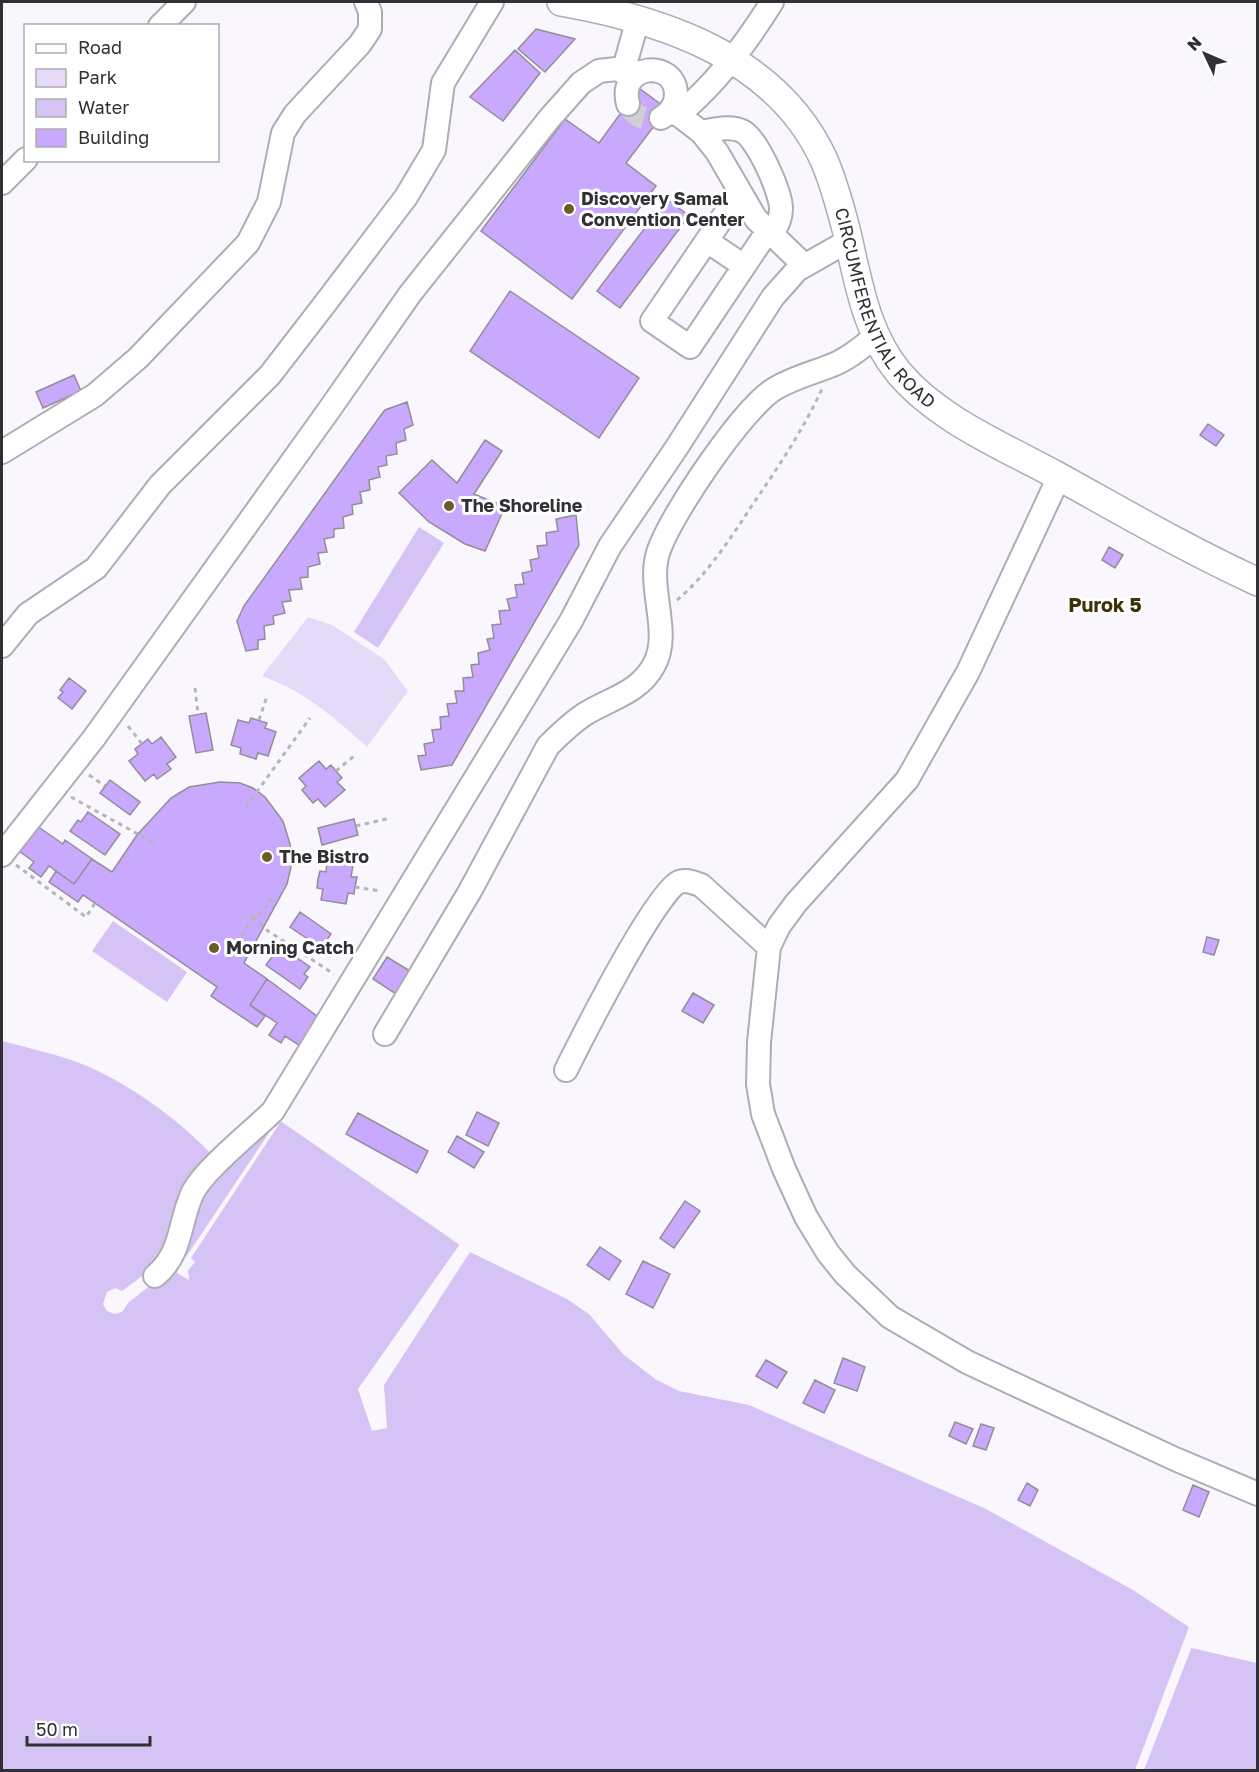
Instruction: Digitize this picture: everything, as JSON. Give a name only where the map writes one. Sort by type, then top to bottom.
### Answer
[{"type":"main road","name":"CIRCUMFERENTIAL ROAD","points":[[561,2],[638,19],[686,35],[734,59],[765,83],[806,129],[824,160],[848,240],[859,287],[876,336],[886,355],[914,389],[964,425],[1176,544],[1257,582]]},
{"type":"street","points":[[162,24],[184,2]]},
{"type":"street","points":[[2,452],[95,395],[138,358],[248,243],[269,202],[283,133],[295,114],[352,53],[370,29],[370,12],[366,2]]},
{"type":"street","points":[[2,646],[28,614],[96,568],[160,485],[270,375],[324,305],[406,196],[435,150],[443,83],[492,2]]},
{"type":"street","points":[[670,114],[701,96],[734,59],[772,2]]},
{"type":"street","points":[[628,104],[627,89],[638,19]]},
{"type":"street","points":[[2,855],[94,738],[410,294],[581,83],[599,71],[616,69],[629,74],[652,70],[669,78],[676,95],[670,114]]},
{"type":"street","points":[[670,114],[701,132],[717,152],[740,192],[769,233],[804,265]]},
{"type":"street","points":[[701,132],[734,128],[752,138],[778,192],[781,206],[778,225],[769,233],[744,266],[690,347],[652,321],[740,192]]},
{"type":"street","points":[[2,183],[24,161]]},
{"type":"street","points":[[155,1276],[171,1260],[192,1193],[208,1173],[273,1111],[454,809],[571,621],[610,546],[678,447],[773,297],[785,281],[804,265],[848,240]]},
{"type":"street","points":[[707,241],[744,266]]},
{"type":"street","points":[[385,1034],[470,891],[548,746],[565,728],[587,712],[641,684],[656,663],[660,637],[654,586],[658,553],[677,514],[741,422],[774,389],[833,366],[876,336]]},
{"type":"street","points":[[1059,477],[968,672],[907,780],[796,903],[779,926],[769,947],[759,1042],[758,1084],[764,1114],[784,1169],[806,1217],[845,1274],[890,1317],[967,1362],[1175,1459],[1257,1494]]},
{"type":"street","points":[[566,1070],[653,911],[668,890],[679,882],[690,881],[701,885],[769,947]]},
{"type":"path","points":[[659,614],[690,589],[730,539],[786,456],[833,366]]},
{"type":"path","points":[[195,688],[198,714]]},
{"type":"path","points":[[259,720],[267,696]]},
{"type":"path","points":[[246,807],[310,718]]},
{"type":"path","points":[[128,726],[142,744]]},
{"type":"path","points":[[336,771],[354,756]]},
{"type":"path","points":[[86,772],[105,786]]},
{"type":"path","points":[[67,795],[154,843]]},
{"type":"path","points":[[356,826],[387,819]]},
{"type":"path","points":[[2,855],[86,917],[95,903]]},
{"type":"path","points":[[355,887],[380,891]]},
{"type":"path","points":[[228,959],[253,917],[262,912],[271,898]]},
{"type":"path","points":[[253,917],[268,931],[334,974]]},
{"type":"path","points":[[327,940],[346,954]]},
{"type":"green space","points":[[308,617],[332,625],[384,659],[408,691],[367,747],[305,697],[262,676]]},
{"type":"water","points":[[419,527],[444,543],[378,648],[354,632]]},
{"type":"water","points":[[113,921],[187,972],[167,1002],[92,951]]},
{"type":"water","points":[[2,1041],[88,1066],[128,1087],[167,1114],[216,1159],[266,1111],[470,1252],[567,1299],[589,1314],[623,1354],[655,1379],[679,1391],[749,1405],[986,1509],[1133,1590],[1189,1627],[1183,1646],[1257,1663],[1257,1770],[2,1770]]},
{"type":"pier","points":[[266,1111],[281,1121],[191,1258],[195,1262],[188,1270],[189,1280],[177,1273],[179,1263],[184,1255],[186,1257],[275,1124],[272,1121],[221,1176],[208,1180],[197,1190],[197,1216],[190,1224],[175,1266],[129,1302],[122,1312],[114,1314],[107,1311],[103,1304],[107,1292],[115,1288],[122,1291],[164,1260],[188,1187]]},
{"type":"pier","points":[[460,1244],[470,1252],[384,1385],[387,1428],[372,1431],[358,1389]]},
{"type":"pier","points":[[1189,1627],[1191,1628],[1186,1644],[1191,1646],[1191,1649],[1144,1770],[1135,1770]]},
{"type":"building","points":[[536,29],[575,39],[545,72],[518,49]]},
{"type":"building","points":[[515,50],[540,73],[503,121],[470,97]]},
{"type":"building","name":"Discovery Samal Convention Center","points":[[639,88],[667,109],[626,163],[656,186],[572,299],[481,231],[565,119],[599,143]]},
{"type":"building","points":[[667,199],[689,216],[620,308],[597,291]]},
{"type":"building","points":[[510,291],[639,378],[599,438],[470,351]]},
{"type":"building","points":[[74,375],[81,391],[43,408],[36,392]]},
{"type":"building","points":[[407,402],[413,425],[404,429],[406,440],[396,443],[397,454],[386,456],[387,465],[378,467],[380,477],[369,480],[370,490],[360,492],[362,503],[352,505],[353,514],[343,517],[344,528],[334,529],[334,537],[324,539],[327,552],[318,553],[320,564],[308,567],[308,577],[300,578],[302,589],[289,590],[291,601],[282,602],[285,613],[273,616],[274,624],[264,626],[265,639],[258,640],[258,649],[246,651],[237,621],[244,606],[381,415],[385,410]]},
{"type":"building","points":[[1208,424],[1224,435],[1216,446],[1200,435]]},
{"type":"building","points":[[485,440],[502,451],[474,494],[505,507],[485,551],[465,544],[429,522],[399,493],[432,460],[457,483]]},
{"type":"building","points":[[576,515],[579,545],[452,765],[421,770],[418,756],[426,755],[424,744],[434,742],[432,730],[441,729],[440,717],[449,716],[447,704],[457,703],[455,691],[464,691],[463,678],[473,677],[471,665],[479,664],[478,653],[490,650],[487,639],[494,638],[492,625],[501,624],[499,611],[510,610],[507,599],[517,597],[515,585],[524,584],[522,573],[532,571],[530,560],[539,558],[537,546],[547,545],[546,533],[558,531],[556,519]]},
{"type":"building","points":[[1109,547],[1123,555],[1115,568],[1102,560]]},
{"type":"building","points":[[69,678],[86,691],[72,709],[58,698],[63,692],[60,690]]},
{"type":"building","points":[[206,713],[213,750],[196,753],[189,716]]},
{"type":"building","points":[[251,718],[267,723],[265,728],[276,732],[268,756],[258,753],[256,759],[240,754],[241,748],[231,745],[238,720],[249,723]]},
{"type":"building","points":[[161,737],[176,757],[167,764],[171,769],[157,779],[154,774],[145,781],[129,761],[138,754],[135,749],[148,739],[152,744]]},
{"type":"building","points":[[319,761],[326,769],[331,765],[342,778],[337,782],[345,790],[325,807],[318,799],[313,803],[302,790],[306,786],[299,778]]},
{"type":"building","points":[[110,780],[140,802],[130,815],[100,793]]},
{"type":"building","points":[[220,782],[240,783],[253,788],[265,797],[283,821],[290,844],[292,863],[287,884],[244,963],[267,979],[250,1005],[265,1016],[257,1027],[211,996],[217,987],[83,895],[78,902],[49,882],[56,871],[74,884],[92,859],[112,872],[137,835],[171,798],[189,787]]},
{"type":"building","points":[[88,812],[120,834],[105,855],[70,831]]},
{"type":"building","points":[[354,819],[358,835],[322,845],[318,828]]},
{"type":"building","points":[[37,826],[63,844],[65,840],[92,859],[74,884],[49,866],[41,877],[29,868],[34,862],[19,851]]},
{"type":"building","points":[[327,861],[353,865],[351,877],[357,877],[354,894],[348,893],[346,904],[321,900],[323,889],[317,888],[318,879],[320,871],[326,872]]},
{"type":"building","points":[[300,912],[331,934],[321,948],[290,927]]},
{"type":"building","points":[[1207,937],[1219,940],[1214,955],[1203,952]]},
{"type":"building","points":[[280,946],[310,967],[304,974],[308,977],[300,989],[266,965]]},
{"type":"building","points":[[387,957],[410,971],[396,994],[373,979]]},
{"type":"building","points":[[267,979],[321,1019],[302,1047],[285,1036],[281,1043],[269,1035],[277,1023],[250,1005]]},
{"type":"building","points":[[693,993],[714,1005],[703,1023],[682,1011]]},
{"type":"building","points":[[477,1112],[499,1123],[488,1146],[466,1135]]},
{"type":"building","points":[[358,1113],[428,1151],[417,1173],[346,1134]]},
{"type":"building","points":[[457,1136],[484,1152],[474,1168],[448,1152]]},
{"type":"building","points":[[685,1201],[700,1211],[674,1248],[660,1238]]},
{"type":"building","points":[[600,1247],[621,1261],[609,1280],[587,1265]]},
{"type":"building","points":[[643,1261],[670,1274],[653,1308],[626,1294]]},
{"type":"building","points":[[843,1358],[865,1367],[857,1391],[834,1383]]},
{"type":"building","points":[[766,1360],[787,1372],[777,1388],[756,1376]]},
{"type":"building","points":[[815,1380],[835,1390],[824,1413],[803,1403]]},
{"type":"building","points":[[955,1422],[973,1429],[966,1444],[949,1436]]},
{"type":"building","points":[[981,1424],[994,1428],[986,1450],[973,1446]]},
{"type":"building","points":[[1027,1483],[1038,1490],[1030,1506],[1018,1500]]},
{"type":"building","points":[[1193,1485],[1209,1492],[1199,1517],[1183,1510]]},
{"type":"tunnel","points":[[628,104],[641,117],[660,118]]},
{"type":"place","name":"Discovery Samal Convention Center","points":[[569,209]]},
{"type":"place","name":"The Shoreline","points":[[449,506]]},
{"type":"place","name":"The Bistro","points":[[267,857]]},
{"type":"place","name":"Morning Catch","points":[[214,948]]},
{"type":"district","name":"Purok 5","points":[[1105,605]]}]
